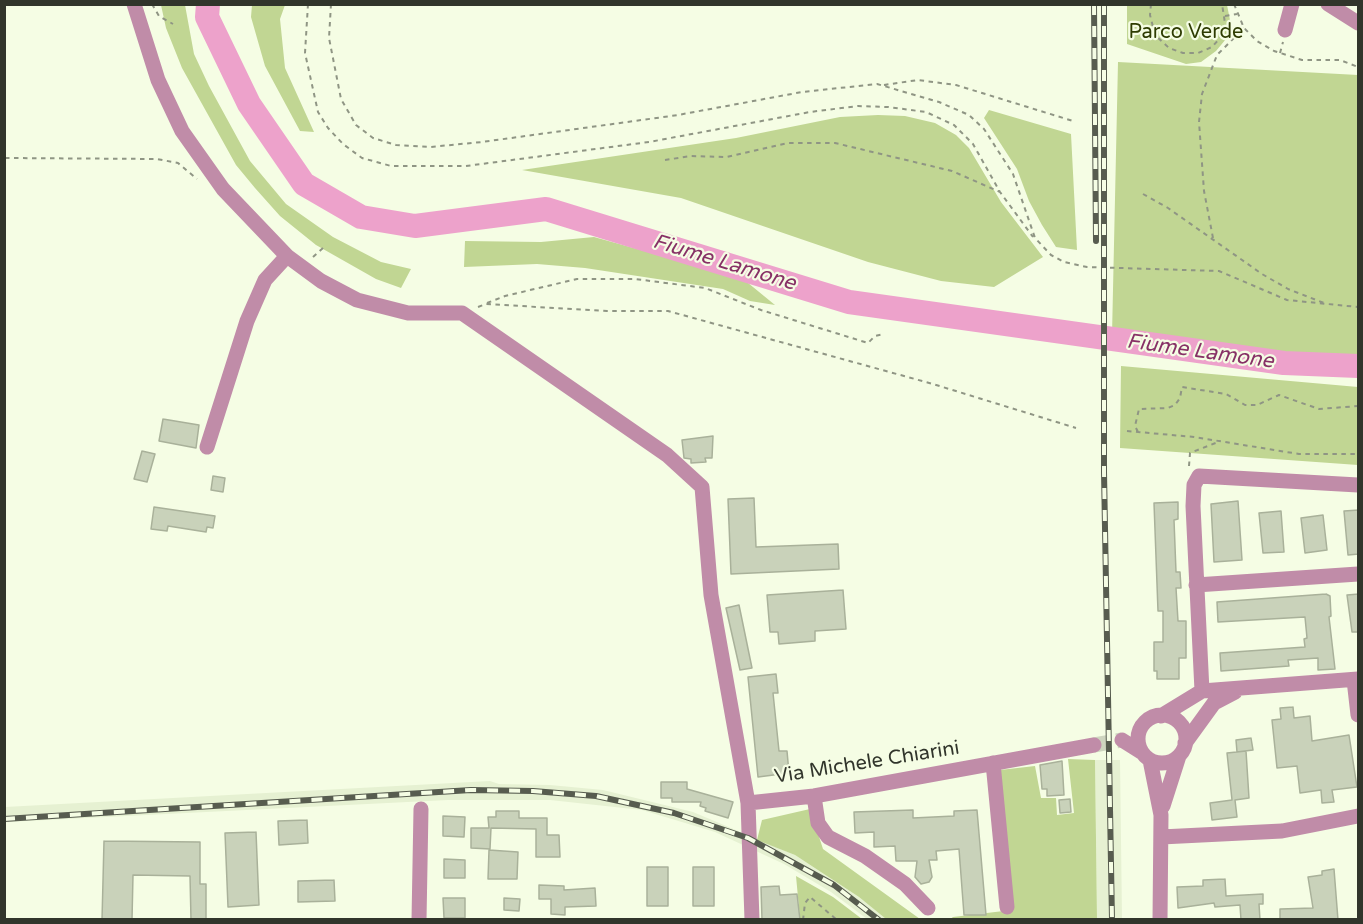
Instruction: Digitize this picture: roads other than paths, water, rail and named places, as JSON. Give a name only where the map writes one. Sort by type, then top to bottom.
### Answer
[{"type":"street","points":[[134,4],[158,80],[182,131],[223,189],[287,256],[321,280],[357,300],[408,313],[462,313],[667,455],[702,487],[711,595],[748,803],[752,920]]},
{"type":"street","points":[[1285,30],[1292,4]]},
{"type":"street","points":[[1328,4],[1359,23]]},
{"type":"street","points":[[207,447],[246,321],[265,280],[287,256]]},
{"type":"street","points":[[1203,691],[1193,506],[1194,485],[1199,476],[1359,485]]},
{"type":"street","points":[[1196,585],[1359,574]]},
{"type":"street","points":[[1238,690],[1214,703],[1182,749],[1165,763],[1145,756],[1122,740],[1139,732],[1147,720],[1161,716],[1203,691],[1356,680],[1359,715]]},
{"type":"street","points":[[1161,716],[1176,721],[1182,727],[1182,749],[1161,815]]},
{"type":"street","points":[[1139,732],[1161,815],[1160,920]]},
{"type":"street","name":"Via Michele Chiarini","points":[[748,803],[814,796],[1094,745]]},
{"type":"street","points":[[993,763],[1007,907]]},
{"type":"street","points":[[814,796],[818,823],[828,837],[865,856],[905,885],[928,908]]},
{"type":"street","points":[[419,920],[421,809]]},
{"type":"street","points":[[1161,837],[1282,831],[1359,816]]},
{"type":"waterway","name":"Fiume Lamone","points":[[208,4],[207,17],[249,104],[304,184],[361,217],[415,226],[546,209],[849,302],[1284,363],[1358,366]]},
{"type":"tunnel","points":[[1094,745],[1122,740]]},
{"type":"railway","points":[[1094,4],[1096,241]]},
{"type":"railway","points":[[1104,4],[1104,472],[1112,920]]},
{"type":"railway","points":[[4,819],[471,790],[533,791],[596,796],[674,813],[748,838],[834,885],[879,920]]},
{"type":"park label","name":"Parco Verde","points":[[1186,33]]}]
